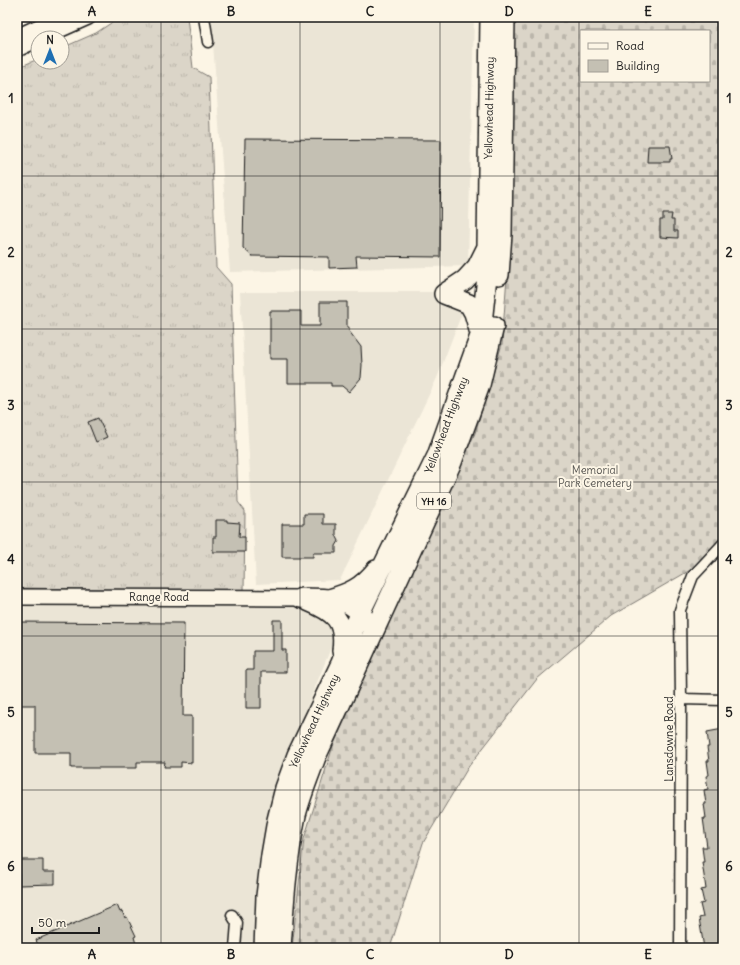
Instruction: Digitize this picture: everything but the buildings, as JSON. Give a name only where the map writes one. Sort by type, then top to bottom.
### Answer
[{"type":"highway","points":[[483,17],[500,30],[511,17]]},
{"type":"highway","name":"Yellowhead Highway","points":[[281,948],[287,872],[297,813],[306,782],[316,757],[452,462],[480,385],[494,328],[502,234],[500,30],[490,17]]},
{"type":"highway","name":"Yellowhead Highway","points":[[264,948],[266,896],[271,856],[277,820],[285,788],[297,755],[341,663],[360,613],[437,456],[481,333],[489,257],[487,247],[500,30]]},
{"type":"highway","points":[[481,333],[474,313],[468,304],[444,294],[465,280],[477,266],[487,247]]},
{"type":"highway","points":[[329,599],[359,588],[389,554]]},
{"type":"highway","points":[[301,598],[339,599],[352,604],[370,627],[369,644]]},
{"type":"highway","points":[[301,598],[326,609],[340,622],[344,639],[341,663]]},
{"type":"street","points":[[17,37],[60,17]]},
{"type":"street","points":[[59,30],[88,17]]},
{"type":"street","points":[[204,17],[208,42]]},
{"type":"street","points":[[17,49],[30,43]]},
{"type":"street","name":"Lansdowne Road","points":[[680,948],[680,610],[693,576],[723,544]]},
{"type":"street","name":"Range Road","points":[[17,597],[301,598]]},
{"type":"street","points":[[681,699],[723,700]]},
{"type":"street","points":[[232,915],[237,923],[235,948]]},
{"type":"shaded area","points":[[211,17],[474,17],[468,266],[230,272]]},
{"type":"shaded area","points":[[240,292],[470,292],[437,378],[340,580],[256,584]]},
{"type":"shaded area","points":[[17,600],[306,604],[338,630],[270,800],[257,948],[17,948]]},
{"type":"green space","points":[[120,17],[187,17],[193,68],[209,77],[216,267],[231,284],[238,502],[245,511],[244,591],[17,588],[17,68],[30,62],[30,70],[70,70],[70,44],[96,33]]},
{"type":"green space","name":"Memorial Park Cemetery","points":[[517,17],[723,17],[723,540],[699,565],[611,616],[537,679],[469,766],[423,843],[390,948],[292,948],[304,839],[333,746],[475,433],[502,344],[511,222],[512,35]]}]
